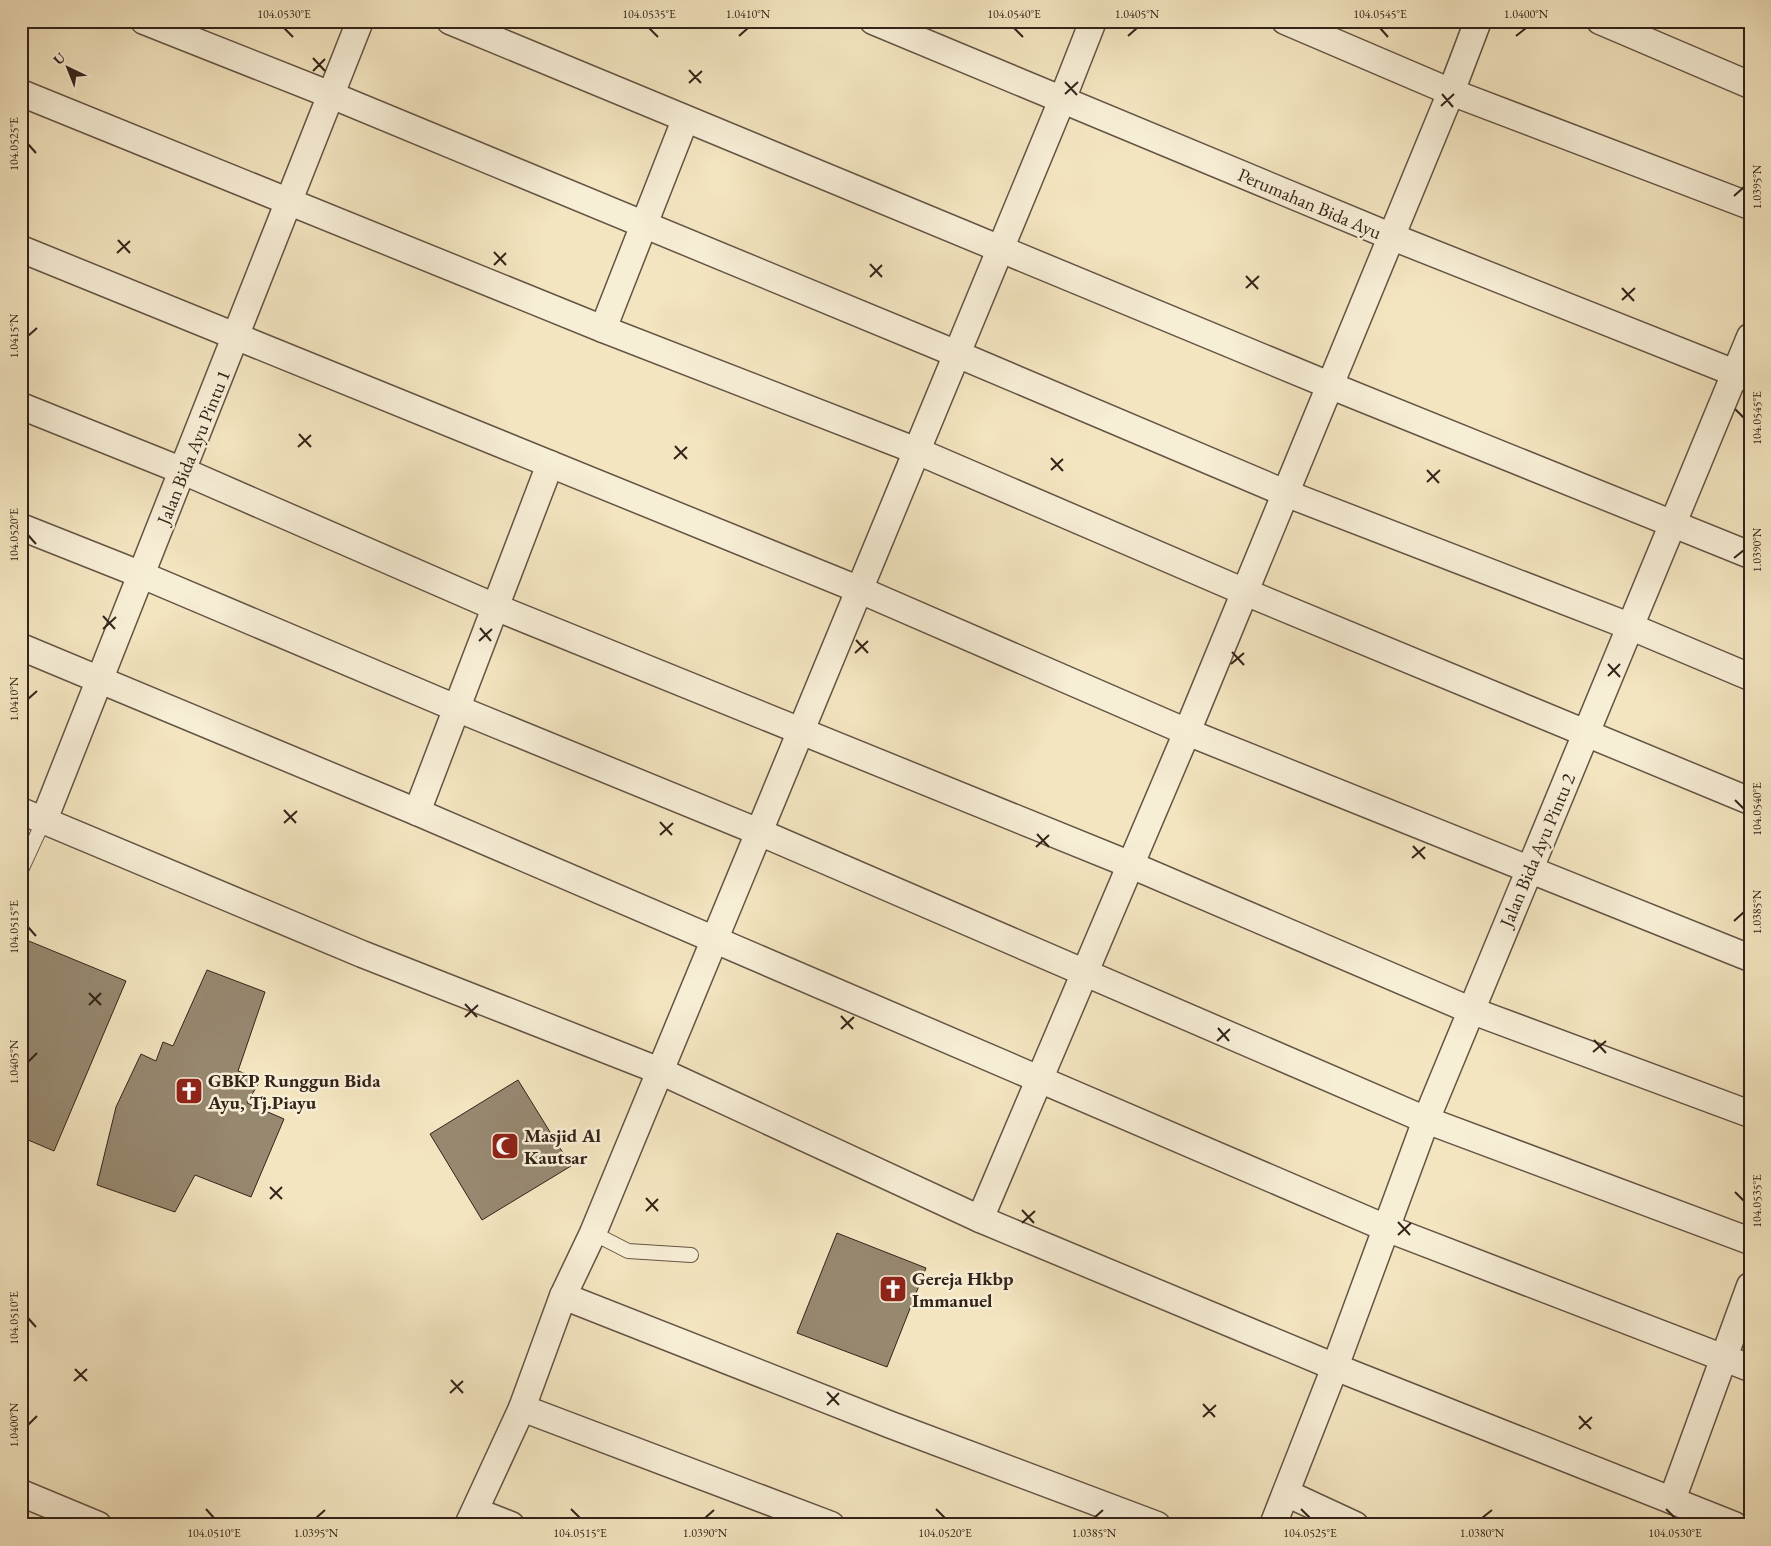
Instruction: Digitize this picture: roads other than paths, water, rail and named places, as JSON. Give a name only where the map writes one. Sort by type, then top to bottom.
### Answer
[{"type":"street","points":[[144,21],[331,95],[957,354],[1285,493],[1629,626],[1750,677]]},
{"type":"street","name":"Jalan Bida Ayu Pintu 1","points":[[33,816],[100,679],[360,21]]},
{"type":"street","points":[[450,21],[685,120],[1750,556]]},
{"type":"street","name":"Perumahan Bida Ayu","points":[[873,21],[1390,236],[1742,376]]},
{"type":"street","points":[[512,1525],[472,1518],[522,1408],[564,1296],[593,1233],[860,590],[1093,21]]},
{"type":"street","points":[[1285,21],[1451,92],[1750,206]]},
{"type":"street","points":[[980,1219],[1187,732],[1451,92],[1478,21]]},
{"type":"street","points":[[1600,21],[1750,85]]},
{"type":"street","points":[[21,93],[603,329],[917,451],[1244,592],[1750,801]]},
{"type":"street","points":[[603,329],[685,120]]},
{"type":"street","points":[[21,249],[860,590],[1187,732],[1750,958]]},
{"type":"street","name":"Jalan Bida Ayu Pintu 2","points":[[1273,1525],[1335,1367],[1426,1120],[1470,1010],[1672,524],[1742,376],[1750,337]]},
{"type":"street","points":[[21,406],[183,471],[495,607],[1130,865],[1470,1010],[1750,1114]]},
{"type":"street","points":[[417,812],[550,464]]},
{"type":"street","points":[[21,527],[142,575],[456,708],[759,832],[1426,1120],[1750,1241]]},
{"type":"street","points":[[21,647],[417,812],[1386,1228],[1750,1368]]},
{"type":"street","points":[[33,816],[362,954],[660,1071],[980,1219],[1335,1367],[1734,1525]]},
{"type":"street","points":[[1672,1500],[1750,1286]]},
{"type":"street","points":[[564,1296],[892,1425],[1157,1525]]},
{"type":"street","points":[[522,1408],[831,1525]]},
{"type":"street","points":[[21,1493],[98,1525]]},
{"type":"street","points":[[1286,1493],[1355,1525]]},
{"type":"lane","name":"Jalan Bida Ayu Pintu 1","points":[[21,870],[33,816]]},
{"type":"lane","points":[[593,1233],[628,1252],[691,1255]]},
{"type":"place","name":"GBKP Runggun Bida Ayu, Tj.Piayu","points":[[189,1091]]},
{"type":"place","name":"Masjid Al Kautsar","points":[[505,1146]]},
{"type":"place","name":"Gereja Hkbp Immanuel","points":[[893,1289]]}]
